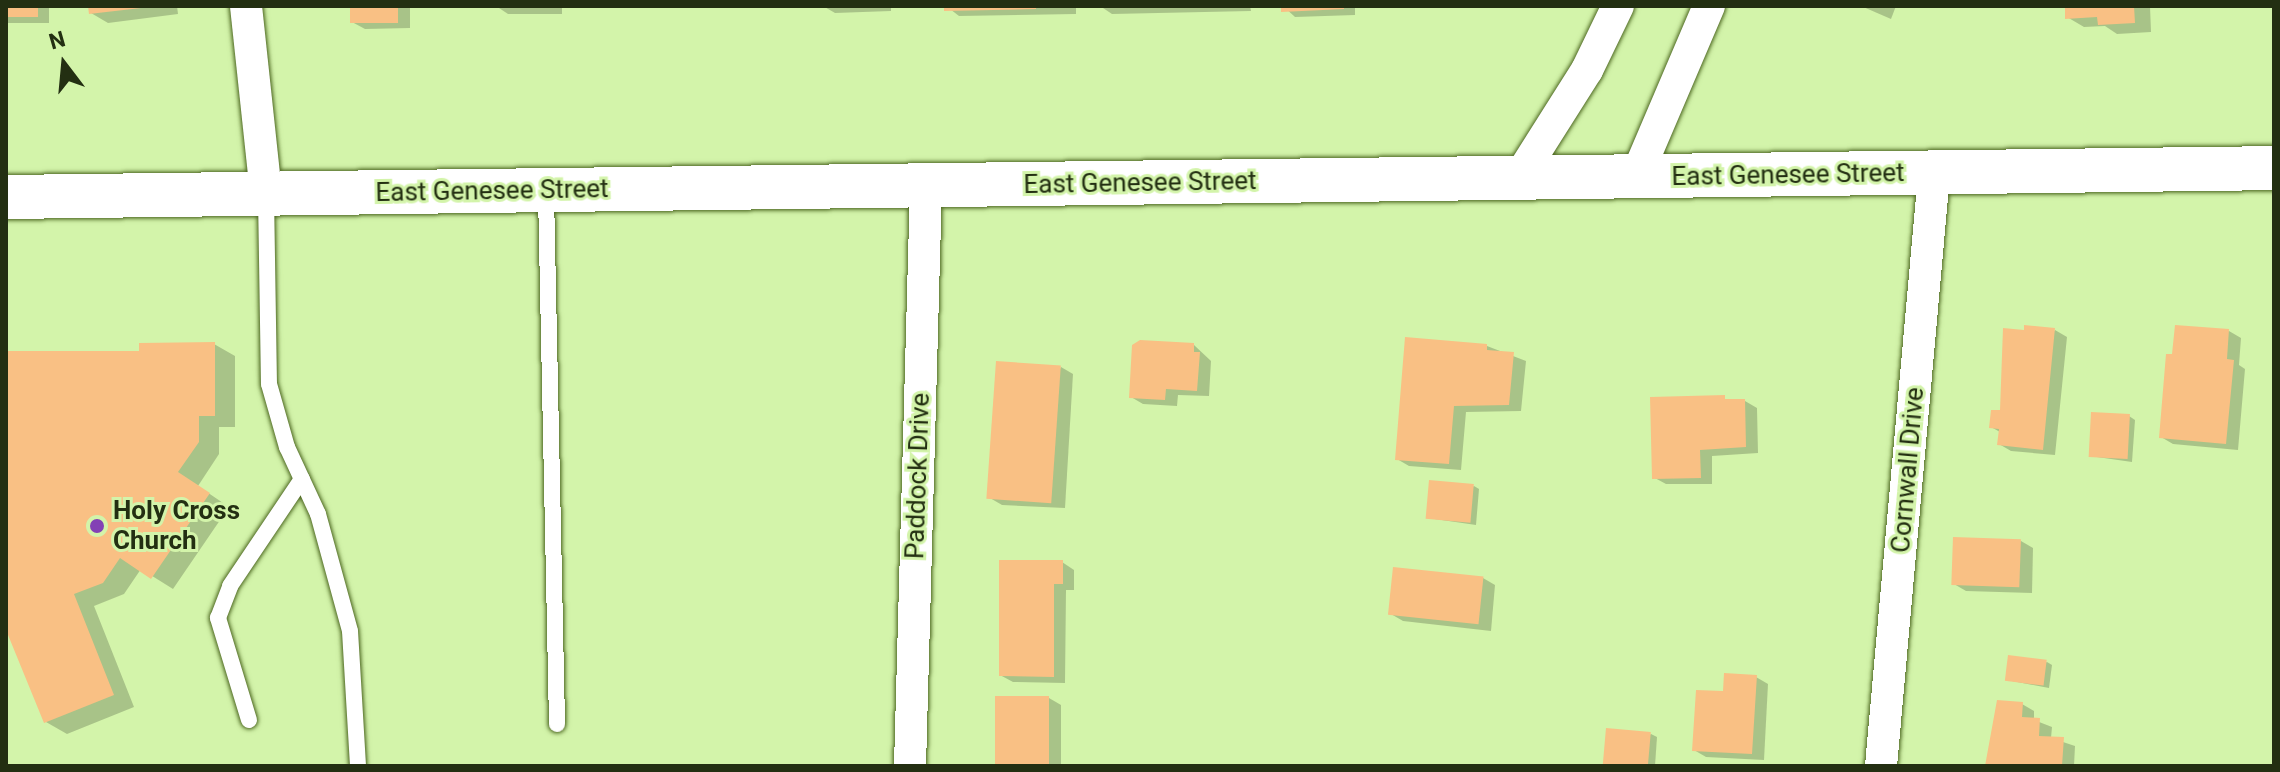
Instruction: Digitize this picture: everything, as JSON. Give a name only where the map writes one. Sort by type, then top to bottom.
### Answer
[{"type":"main road","name":"East Genesee Street","points":[[6,197],[2274,168]]},
{"type":"street","points":[[246,6],[266,194]]},
{"type":"street","points":[[1518,179],[1587,70],[1618,6]]},
{"type":"street","points":[[1636,177],[1709,6]]},
{"type":"street","name":"Cornwall Drive","points":[[1881,766],[1934,174]]},
{"type":"street","name":"Paddock Drive","points":[[910,766],[926,186]]},
{"type":"lane","points":[[546,191],[557,724]]},
{"type":"lane","points":[[266,194],[269,384],[302,479],[318,514],[350,631],[358,766]]},
{"type":"lane","points":[[249,720],[218,618],[230,586],[302,479]]},
{"type":"building","points":[[6,6],[38,6],[38,17],[6,17]]},
{"type":"building","points":[[88,6],[141,6],[141,8],[89,14]]},
{"type":"building","points":[[350,6],[398,6],[398,23],[350,23]]},
{"type":"building","points":[[944,6],[1036,6],[1036,9],[944,11]]},
{"type":"building","points":[[1281,6],[1344,6],[1344,9],[1281,12]]},
{"type":"building","points":[[2065,6],[2134,6],[2135,23],[2098,25],[2097,17],[2065,19]]},
{"type":"building","points":[[2024,325],[2055,328],[2043,450],[1997,445],[1999,429],[1989,428],[1991,410],[2000,410],[2003,328],[2024,330]]},
{"type":"building","points":[[2175,325],[2229,329],[2227,359],[2234,360],[2226,444],[2159,438],[2166,354],[2172,354]]},
{"type":"building","points":[[1405,337],[1487,344],[1487,350],[1514,352],[1509,405],[1454,406],[1449,464],[1395,460]]},
{"type":"building","points":[[1140,340],[1194,343],[1194,352],[1200,352],[1197,391],[1166,389],[1165,400],[1129,398],[1132,345]]},
{"type":"building","name":"Holy Cross Church","points":[[215,342],[215,416],[199,416],[199,442],[178,472],[210,493],[151,579],[120,558],[103,583],[74,594],[114,695],[44,723],[6,630],[6,351],[139,351],[139,343]]},
{"type":"building","points":[[996,361],[1061,366],[1051,503],[986,499]]},
{"type":"building","points":[[1725,395],[1725,399],[1745,399],[1746,447],[1700,450],[1701,478],[1652,479],[1650,397]]},
{"type":"building","points":[[2091,412],[2130,414],[2128,459],[2089,457]]},
{"type":"building","points":[[1429,480],[1474,484],[1470,523],[1426,519]]},
{"type":"building","points":[[1953,537],[2021,539],[2019,587],[1951,585]]},
{"type":"building","points":[[999,560],[1063,560],[1063,584],[1054,584],[1054,677],[999,676]]},
{"type":"building","points":[[1393,567],[1484,577],[1478,624],[1388,615]]},
{"type":"building","points":[[2008,655],[2047,660],[2044,686],[2005,681]]},
{"type":"building","points":[[1724,673],[1757,675],[1752,754],[1692,751],[1696,690],[1723,691]]},
{"type":"building","points":[[995,696],[1049,696],[1049,766],[995,766]]},
{"type":"building","points":[[1997,700],[2023,702],[2022,717],[2040,718],[2039,736],[2064,737],[2062,766],[1985,766]]},
{"type":"building","points":[[1606,728],[1651,732],[1648,766],[1603,766]]},
{"type":"place","name":"Holy Cross Church","points":[[97,526]]}]
